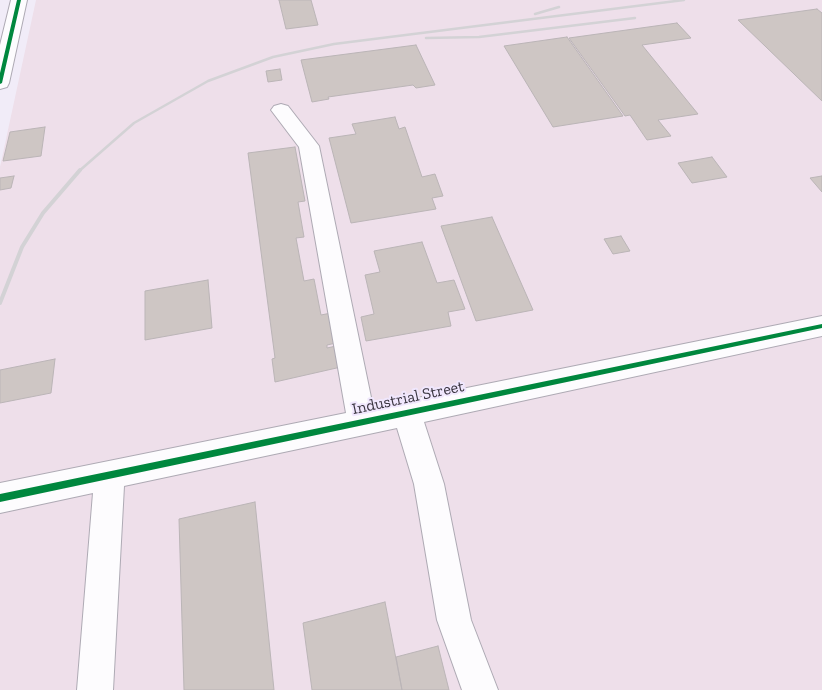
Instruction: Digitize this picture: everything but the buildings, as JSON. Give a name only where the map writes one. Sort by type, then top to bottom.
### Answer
[{"type":"street","points":[[0,83],[19,0]]},
{"type":"street","points":[[280,110],[309,146],[362,422]]},
{"type":"street","name":"Industrial Street","points":[[0,498],[822,326]]},
{"type":"street","points":[[408,412],[429,484],[454,620],[480,690]]},
{"type":"street","points":[[96,690],[110,475]]},
{"type":"shaded area","points":[[36,0],[822,0],[822,690],[0,690],[0,167]]},
{"type":"railway","points":[[79,171],[134,123],[208,81],[273,57],[334,44],[684,0]]},
{"type":"railway","points":[[535,14],[559,7]]},
{"type":"railway","points":[[426,38],[479,37],[635,18]]},
{"type":"railway","points":[[0,303],[22,247],[43,213],[79,171]]},
{"type":"cycle path","points":[[0,83],[19,0]]},
{"type":"cycle path","points":[[0,498],[822,326]]}]
